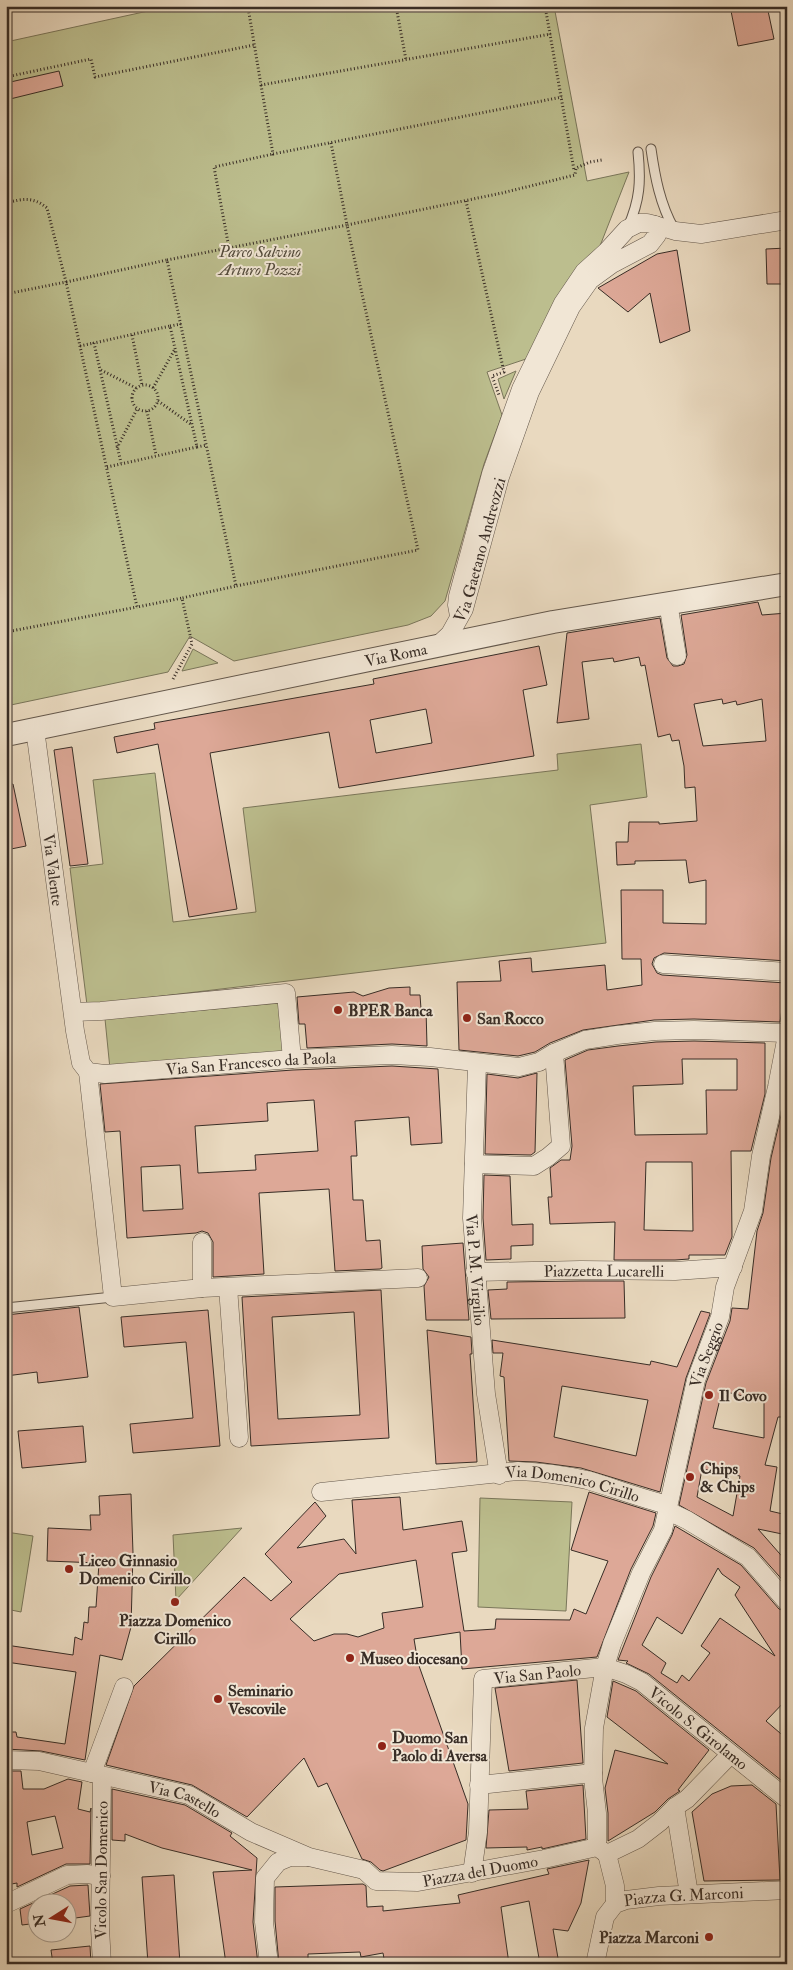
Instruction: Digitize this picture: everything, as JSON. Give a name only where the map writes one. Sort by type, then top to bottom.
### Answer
[{"type":"street","points":[[609,258],[627,229],[640,223],[656,225],[675,231],[701,234],[787,220]]},
{"type":"street","points":[[609,258],[650,244],[657,235],[656,225]]},
{"type":"street","name":"Via Gaetano Andreozzi","points":[[459,616],[458,596],[491,474],[521,389],[563,303],[584,272],[609,258]]},
{"type":"street","name":"Via Gaetano Andreozzi","points":[[459,616],[468,598],[500,477],[530,392],[571,307],[590,280],[609,258]]},
{"type":"street","name":"Via Roma","points":[[6,735],[553,622],[787,584]]},
{"type":"street","points":[[668,603],[677,656]]},
{"type":"street","points":[[436,647],[450,634],[459,616]]},
{"type":"street","name":"Via Valente","points":[[35,730],[73,1012]]},
{"type":"street","points":[[663,964],[787,972]]},
{"type":"street","points":[[292,1059],[286,993],[73,1012],[81,1063],[88,1072],[113,1296],[202,1288],[418,1278]]},
{"type":"street","name":"Via San Francesco da Paola","points":[[88,1072],[105,1074],[292,1059],[392,1055],[430,1057],[478,1064],[519,1067],[539,1062],[554,1053],[585,1040],[655,1031],[694,1030],[787,1034]]},
{"type":"street","name":"Via Seggio","points":[[615,1904],[615,1886],[602,1851],[593,1772],[594,1728],[605,1667],[612,1644],[641,1573],[663,1530],[696,1380],[720,1316],[725,1287],[753,1211],[761,1156],[787,1034]]},
{"type":"street","points":[[474,1164],[534,1166],[561,1146],[554,1053]]},
{"type":"street","name":"Via P. M. Virgilio","points":[[478,1064],[472,1218],[486,1394],[499,1474]]},
{"type":"street","points":[[202,1242],[202,1288]]},
{"type":"street","name":"Piazzetta Lucarelli","points":[[475,1272],[674,1271],[733,1267]]},
{"type":"street","points":[[228,1287],[239,1438]]},
{"type":"street","name":"Via Domenico Cirillo","points":[[321,1492],[518,1471],[543,1472],[586,1480],[668,1508],[748,1557],[787,1602]]},
{"type":"street","name":"Vicolo S. Girolamo","points":[[605,1667],[642,1682],[730,1755],[787,1799]]},
{"type":"street","name":"Via San Paolo","points":[[472,1873],[478,1832],[483,1679],[605,1667]]},
{"type":"street","points":[[97,1774],[124,1688]]},
{"type":"street","points":[[602,1851],[638,1839],[687,1799],[730,1755]]},
{"type":"street","name":"Via Castello","points":[[6,1760],[39,1761],[189,1795],[251,1832],[309,1857],[353,1867]]},
{"type":"street","points":[[479,1785],[593,1772]]},
{"type":"street","name":"Vicolo San Domenico","points":[[97,1774],[102,1964]]},
{"type":"street","points":[[675,1807],[690,1894]]},
{"type":"street","name":"Piazza del Duomo","points":[[353,1867],[364,1870],[376,1880],[418,1882],[602,1851]]},
{"type":"street","points":[[269,1964],[264,1922],[265,1878],[278,1862],[290,1857],[309,1857]]},
{"type":"street","points":[[6,1904],[67,1875],[87,1874],[101,1876]]},
{"type":"street","name":"Piazza G. Marconi","points":[[595,1964],[605,1917],[615,1904],[626,1900],[690,1894],[787,1890]]},
{"type":"lane","points":[[651,149],[659,193],[667,216],[675,231]]},
{"type":"lane","points":[[627,229],[635,211],[640,191],[638,152]]},
{"type":"lane","points":[[6,1308],[113,1296]]},
{"type":"path","points":[[253,6],[248,8],[273,154]]},
{"type":"path","points":[[396,6],[406,60]]},
{"type":"path","points":[[545,6],[575,175]]},
{"type":"path","points":[[261,85],[551,34]]},
{"type":"path","points":[[6,77],[91,59],[94,77],[254,45]]},
{"type":"path","points":[[229,248],[214,167],[562,97]]},
{"type":"path","points":[[6,632],[418,550],[331,143]]},
{"type":"path","points":[[575,175],[576,168],[590,162],[602,160]]},
{"type":"path","points":[[6,294],[466,201],[575,175]]},
{"type":"path","points":[[6,202],[27,198],[40,202],[47,208],[66,282],[137,607]]},
{"type":"path","points":[[466,201],[504,372],[492,376],[504,407],[511,417]]},
{"type":"path","points":[[167,260],[236,586]]},
{"type":"path","points":[[80,346],[181,324]]},
{"type":"path","points":[[170,326],[197,447]]},
{"type":"path","points":[[132,335],[142,385]]},
{"type":"path","points":[[94,343],[121,463]]},
{"type":"path","points":[[153,388],[175,349]]},
{"type":"path","points":[[100,370],[136,388]]},
{"type":"path","points":[[142,385],[153,388],[157,394],[158,401],[154,408],[148,411],[137,408],[134,405],[132,396],[136,388],[142,385]]},
{"type":"path","points":[[158,401],[192,425]]},
{"type":"path","points":[[117,448],[137,408]]},
{"type":"path","points":[[148,411],[156,455]]},
{"type":"path","points":[[106,467],[206,444]]},
{"type":"path","points":[[172,682],[192,644],[182,598]]},
{"type":"green space","name":"Parco Salvino Arturo Pozzi","points":[[171,6],[554,6],[587,181],[629,172],[598,251],[526,359],[487,372],[502,415],[484,464],[445,601],[431,616],[408,625],[234,661],[190,636],[168,672],[6,706],[6,42]]},
{"type":"green space","points":[[516,371],[504,399],[498,379]]},
{"type":"green space","points":[[193,649],[218,663],[182,671]]},
{"type":"green space","points":[[641,744],[647,797],[590,805],[606,943],[87,1005],[70,868],[103,864],[93,780],[155,773],[173,922],[256,912],[243,808],[558,770],[557,754]]},
{"type":"green space","points":[[280,1003],[284,1053],[110,1069],[105,1019]]},
{"type":"green space","points":[[480,1498],[572,1502],[566,1611],[478,1607]]},
{"type":"green space","points":[[242,1528],[176,1600],[173,1535]]},
{"type":"green space","points":[[6,1532],[33,1536],[21,1612],[6,1609]]},
{"type":"building","points":[[730,6],[767,6],[774,39],[738,46]]},
{"type":"building","points":[[59,71],[63,86],[6,100],[6,83]]},
{"type":"building","points":[[787,248],[787,284],[767,284],[766,249]]},
{"type":"building","points":[[677,250],[690,331],[660,343],[650,293],[628,312],[598,288],[657,254]]},
{"type":"building","points":[[758,602],[762,615],[787,613],[787,961],[664,953],[654,958],[652,964],[657,973],[662,975],[786,983],[780,1022],[694,1019],[654,1020],[583,1030],[550,1043],[535,1052],[518,1056],[459,1050],[457,982],[501,981],[499,961],[531,958],[532,972],[605,965],[607,990],[642,985],[641,959],[622,959],[621,890],[663,890],[663,923],[706,924],[706,880],[689,883],[686,860],[635,861],[635,864],[617,865],[616,842],[628,842],[629,822],[659,822],[659,824],[697,821],[695,787],[685,788],[684,766],[679,740],[672,741],[670,734],[658,737],[645,665],[641,666],[639,657],[614,662],[613,658],[582,662],[589,719],[557,723],[567,633],[660,618],[667,658],[673,666],[678,666],[684,664],[687,655],[681,615]],"holes":[[[722,699],[723,704],[736,701],[737,705],[762,699],[766,741],[703,746],[694,704]]]},
{"type":"building","points":[[539,646],[547,685],[523,690],[534,756],[339,788],[329,732],[210,753],[237,909],[189,917],[158,744],[117,753],[114,737],[155,729],[154,723],[374,684],[373,679]],"holes":[[[426,709],[432,743],[376,753],[370,720]]]},
{"type":"building","points":[[72,747],[88,864],[70,866],[54,750]]},
{"type":"building","points":[[13,784],[26,846],[6,850],[6,785]]},
{"type":"building","name":"BPER Banca","points":[[410,987],[410,995],[420,995],[421,1009],[426,1008],[427,1046],[392,1044],[307,1048],[305,1024],[299,1024],[297,997],[354,992],[363,996],[389,988]]},
{"type":"building","points":[[656,1042],[765,1043],[765,1094],[751,1151],[731,1151],[732,1237],[725,1255],[689,1255],[689,1259],[675,1260],[614,1260],[615,1222],[550,1224],[548,1197],[552,1197],[550,1168],[561,1160],[570,1160],[572,1146],[565,1060],[588,1050]],"holes":[[[682,1059],[737,1059],[737,1090],[706,1090],[707,1134],[635,1135],[633,1086],[683,1084]],[[646,1162],[692,1162],[693,1231],[644,1230]]]},
{"type":"building","points":[[392,1066],[438,1069],[442,1143],[411,1145],[409,1117],[355,1121],[357,1156],[351,1156],[353,1200],[363,1200],[366,1241],[380,1240],[382,1268],[335,1271],[329,1189],[259,1193],[264,1274],[213,1277],[213,1242],[208,1233],[202,1231],[127,1238],[120,1131],[105,1132],[100,1084],[293,1070]],"holes":[[[314,1100],[318,1151],[255,1155],[256,1170],[198,1173],[195,1126],[268,1121],[267,1103]],[[180,1165],[183,1209],[143,1211],[141,1167]]]},
{"type":"building","points":[[537,1073],[535,1152],[531,1155],[485,1154],[487,1074],[518,1078]]},
{"type":"building","points":[[786,1094],[787,1417],[778,1417],[765,1465],[777,1467],[770,1511],[787,1515],[787,1535],[758,1529],[787,1562],[787,1585],[754,1548],[679,1505],[706,1383],[730,1321],[732,1308],[748,1309],[757,1231],[763,1213],[771,1158]],"holes":[[[722,1391],[764,1401],[764,1438],[713,1428]],[[702,1469],[740,1476],[733,1516],[697,1497]]]},
{"type":"building","points":[[484,1175],[510,1176],[512,1225],[533,1224],[533,1245],[511,1246],[511,1259],[486,1260],[483,1218]]},
{"type":"building","points":[[463,1243],[469,1320],[426,1320],[424,1286],[429,1277],[423,1269],[422,1246]]},
{"type":"building","points":[[624,1281],[625,1318],[491,1319],[488,1290],[507,1289],[507,1282]]},
{"type":"building","points":[[381,1290],[389,1438],[251,1446],[242,1297]],"holes":[[[354,1312],[360,1415],[278,1419],[272,1317]]]},
{"type":"building","points":[[79,1307],[88,1377],[38,1383],[37,1372],[6,1376],[6,1315]]},
{"type":"building","points":[[208,1310],[220,1446],[133,1453],[130,1424],[193,1418],[186,1342],[124,1347],[121,1317]]},
{"type":"building","points":[[701,1311],[710,1313],[686,1378],[660,1492],[581,1468],[536,1462],[509,1461],[504,1377],[500,1376],[503,1353],[493,1353],[492,1340],[650,1365],[651,1361],[677,1367]],"holes":[[[562,1386],[648,1400],[636,1456],[554,1437]]]},
{"type":"building","points":[[427,1330],[471,1337],[472,1354],[470,1354],[477,1462],[436,1464]]},
{"type":"building","points":[[83,1426],[86,1462],[22,1468],[18,1431]]},
{"type":"building","points":[[589,1492],[656,1513],[653,1526],[631,1569],[597,1657],[462,1669],[460,1632],[414,1639],[418,1663],[468,1804],[466,1840],[383,1871],[371,1862],[362,1859],[327,1783],[318,1787],[304,1758],[247,1817],[192,1785],[106,1765],[134,1686],[244,1577],[271,1601],[292,1582],[265,1554],[315,1502],[326,1516],[297,1548],[344,1539],[356,1554],[352,1500],[400,1497],[403,1530],[462,1521],[467,1551],[452,1553],[464,1631],[495,1629],[496,1619],[570,1620],[574,1609],[586,1614],[608,1561],[571,1550]],"holes":[[[416,1560],[423,1607],[382,1613],[384,1628],[358,1637],[347,1634],[334,1634],[314,1641],[290,1619],[339,1574]]]},
{"type":"building","points":[[131,1494],[133,1553],[131,1627],[122,1660],[100,1655],[85,1760],[41,1751],[6,1749],[6,1732],[16,1732],[17,1737],[65,1744],[76,1672],[6,1662],[6,1645],[73,1655],[75,1637],[82,1640],[84,1622],[88,1623],[89,1607],[96,1607],[99,1563],[47,1561],[48,1528],[91,1530],[90,1515],[100,1515],[99,1496]]},
{"type":"building","points":[[675,1526],[741,1565],[779,1609],[787,1612],[787,1699],[766,1721],[787,1739],[787,1785],[649,1674],[626,1663],[628,1661],[618,1660],[651,1577]],"holes":[[[718,1568],[722,1574],[740,1587],[735,1595],[775,1656],[720,1618],[701,1646],[710,1653],[689,1681],[682,1675],[677,1683],[661,1673],[666,1663],[642,1645],[657,1617],[682,1634]]]},
{"type":"building","points":[[577,1680],[583,1763],[509,1771],[495,1688]]},
{"type":"building","points":[[613,1681],[636,1691],[709,1750],[678,1790],[680,1791],[668,1799],[655,1812],[608,1841],[608,1813],[605,1788],[615,1750],[668,1764],[607,1717]]},
{"type":"building","points":[[6,1771],[21,1771],[23,1789],[44,1789],[68,1779],[82,1782],[78,1809],[90,1812],[91,1808],[90,1864],[66,1864],[17,1887],[17,1883],[6,1885]],"holes":[[[55,1816],[63,1848],[32,1855],[27,1822]]]},
{"type":"building","points":[[583,1785],[586,1839],[542,1849],[542,1847],[527,1850],[527,1847],[486,1848],[489,1810],[528,1809],[526,1791]]},
{"type":"building","points":[[752,1785],[776,1804],[780,1880],[704,1881],[692,1812],[712,1794],[731,1786]]},
{"type":"building","points":[[112,1789],[185,1805],[232,1833],[230,1836],[257,1858],[253,1922],[258,1964],[226,1964],[213,1872],[252,1870],[162,1848],[125,1834],[125,1841],[112,1840]]},
{"type":"building","points":[[589,1860],[581,1903],[568,1931],[553,1929],[559,1964],[540,1964],[529,1901],[501,1907],[509,1964],[385,1964],[383,1953],[361,1957],[360,1952],[308,1954],[308,1964],[279,1964],[275,1921],[275,1887],[363,1884],[366,1886],[367,1907],[383,1906],[383,1911],[460,1903],[458,1895],[549,1874],[547,1869]]},
{"type":"building","points":[[174,1875],[180,1964],[148,1964],[142,1877]]},
{"type":"building","points":[[88,1885],[90,1916],[78,1918],[78,1892],[57,1892],[70,1886]]},
{"type":"building","points":[[28,1905],[28,1924],[22,1925],[20,1909]]},
{"type":"building","points":[[90,1946],[91,1964],[53,1964],[51,1950]]},
{"type":"place","name":"BPER Banca","points":[[338,1010]]},
{"type":"place","name":"San Rocco","points":[[467,1018]]},
{"type":"place","name":"Il Covo","points":[[709,1395]]},
{"type":"place","name":"Chips & Chips","points":[[690,1477]]},
{"type":"place","name":"Liceo Ginnasio Domenico Cirillo","points":[[69,1569]]},
{"type":"place","name":"Piazza Domenico Cirillo","points":[[175,1602]]},
{"type":"place","name":"Museo diocesano","points":[[350,1658]]},
{"type":"place","name":"Seminario Vescovile","points":[[218,1699]]},
{"type":"place","name":"Duomo San Paolo di Aversa","points":[[382,1746]]},
{"type":"place","name":"Piazza Marconi","points":[[709,1937]]}]
